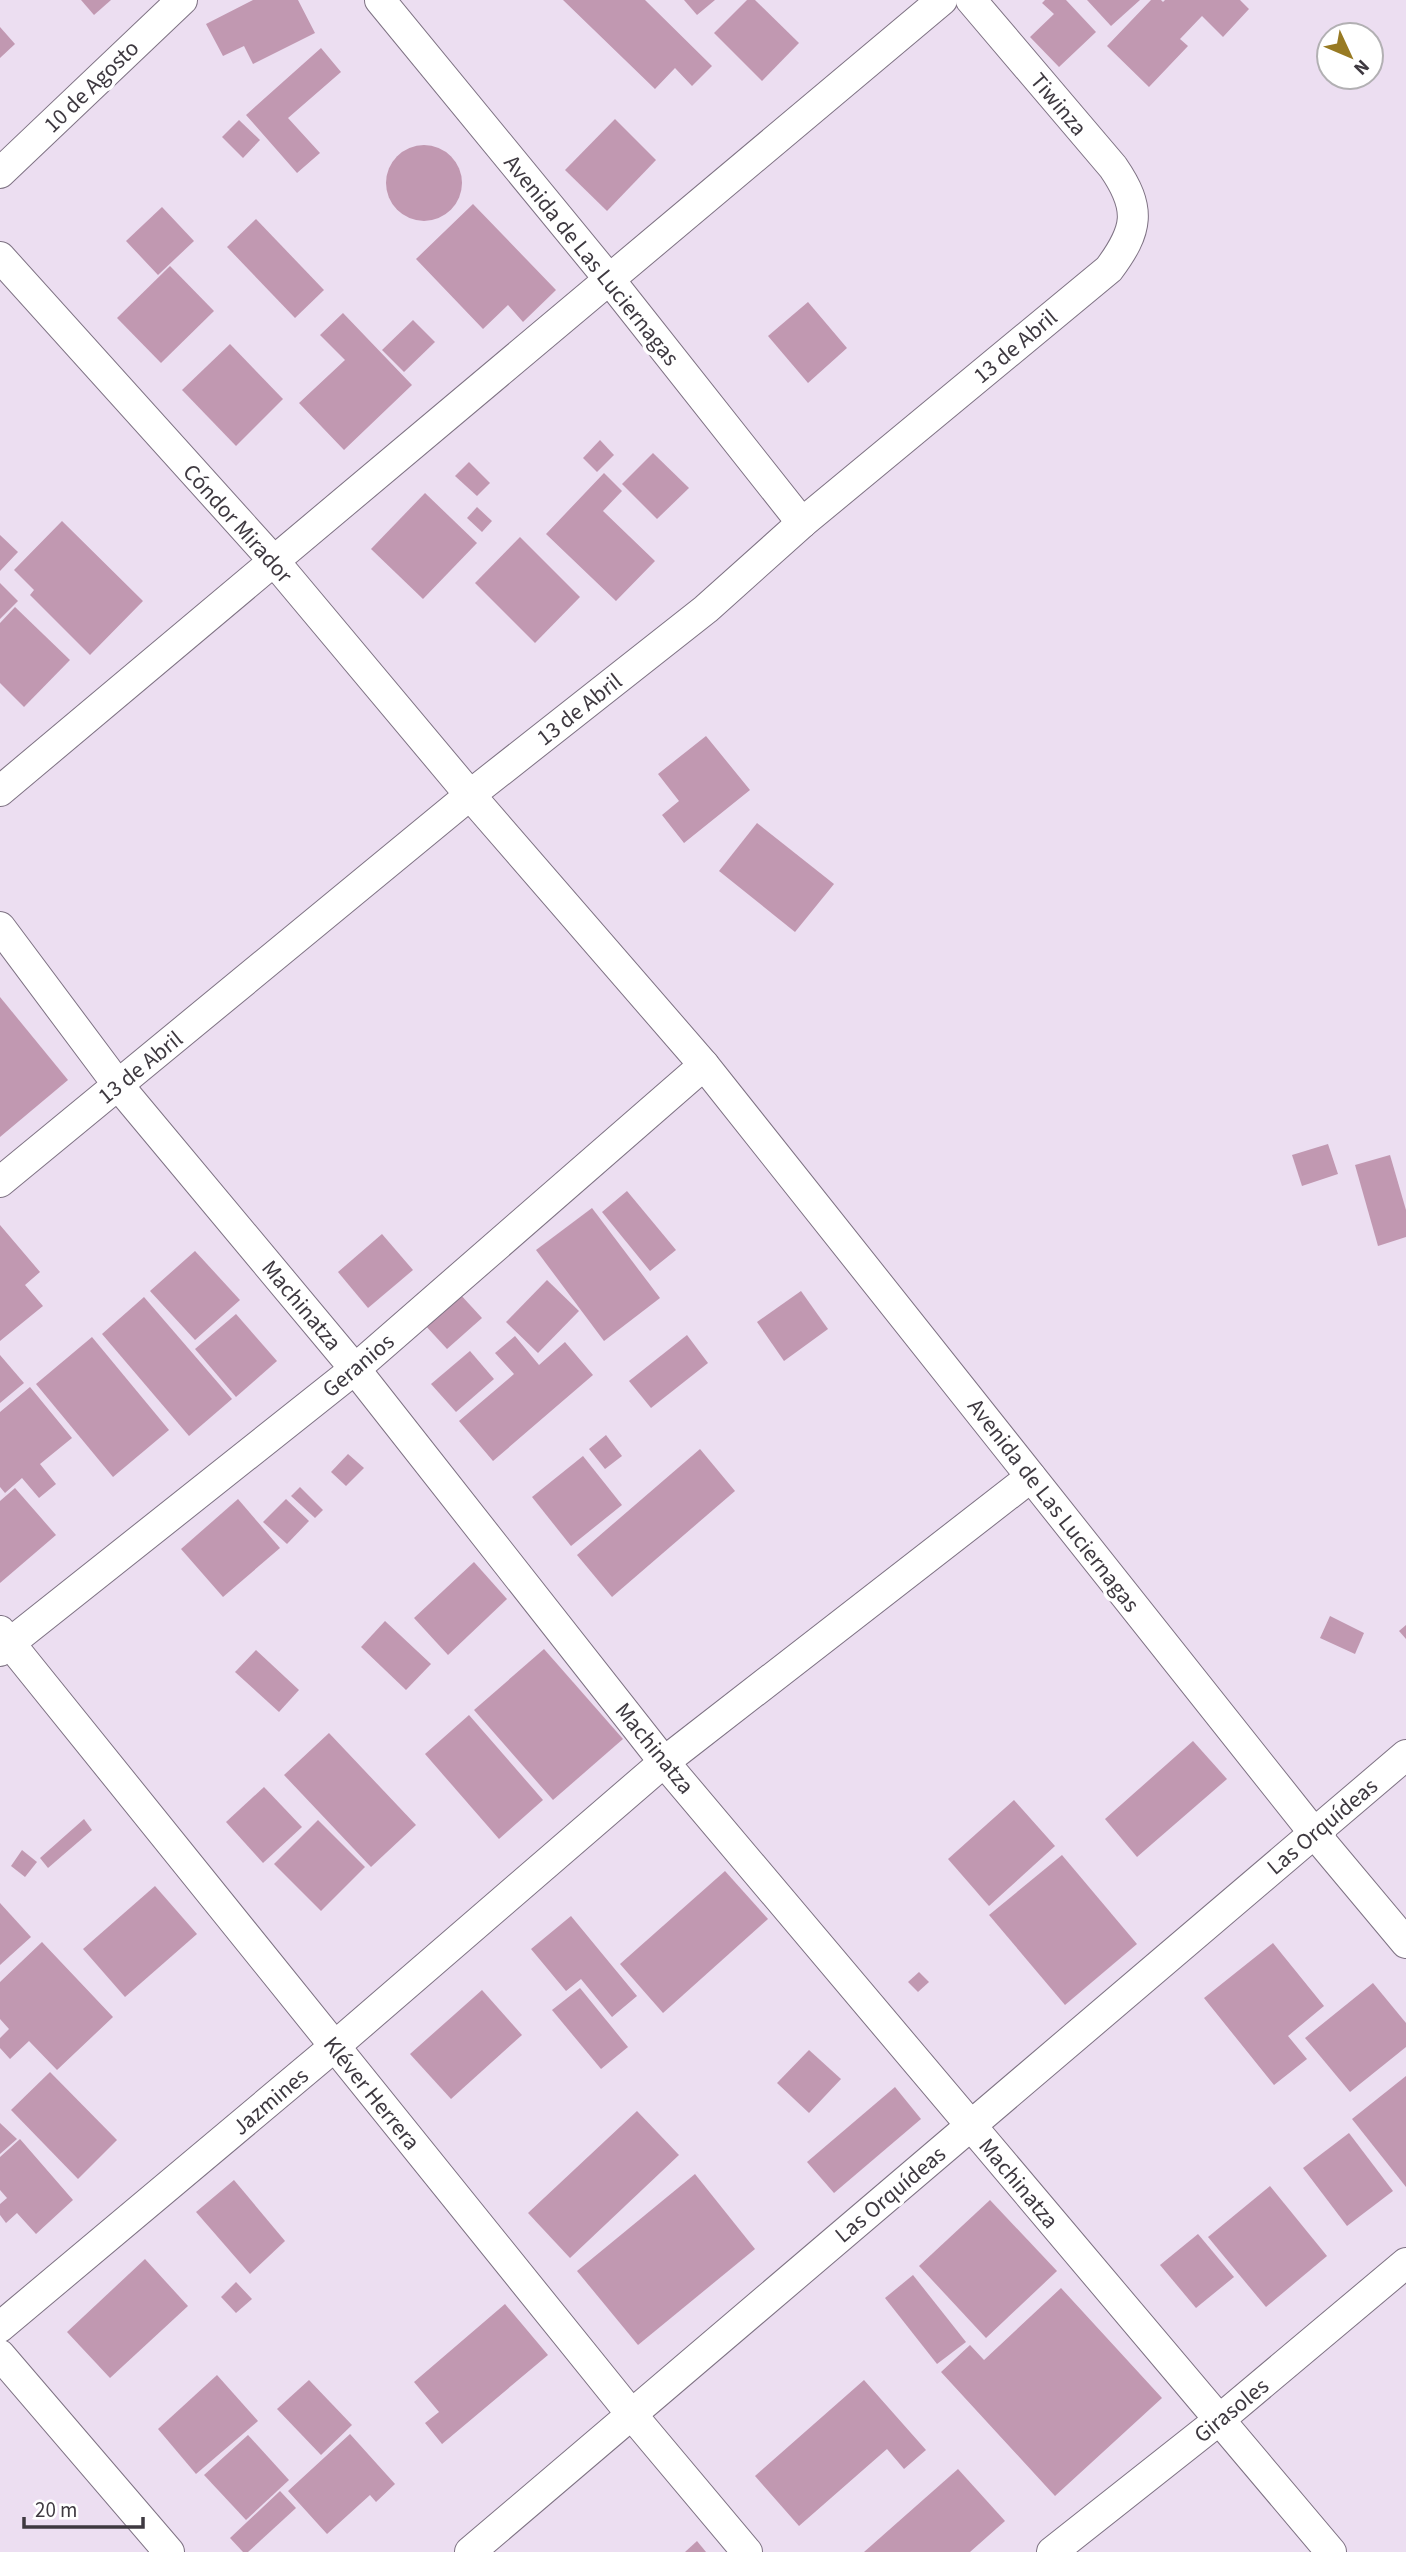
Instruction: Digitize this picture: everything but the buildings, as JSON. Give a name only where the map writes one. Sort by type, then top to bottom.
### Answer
[{"type":"street","name":"10 de Agosto","points":[[0,173],[182,0]]},
{"type":"street","name":"Avenida de Las Luciernagas","points":[[380,0],[610,279],[802,523]]},
{"type":"street","points":[[0,790],[942,0]]},
{"type":"street","name":"Tiwinza","points":[[971,0],[1113,167],[1129,190],[1133,216]]},
{"type":"street","name":"13 de Abril","points":[[0,1182],[470,795],[706,609],[802,523],[1109,269],[1128,244],[1133,216]]},
{"type":"street","name":"Cóndor Mirador","points":[[0,257],[274,561],[470,795],[704,1065]]},
{"type":"street","name":"Machinatza","points":[[0,927],[118,1085],[355,1369],[664,1762],[1331,2552]]},
{"type":"street","name":"Avenida de Las Luciernagas","points":[[704,1065],[1314,1833],[1406,1943]]},
{"type":"street","name":"Geranios","points":[[3,1642],[355,1369],[704,1065]]},
{"type":"street","name":"Jazmines","points":[[0,2327],[335,2046],[664,1762],[1031,1477]]},
{"type":"street","name":"Kléver Herrera","points":[[3,1642],[747,2552]]},
{"type":"street","name":"Las Orquídeas","points":[[470,2552],[1406,1755]]},
{"type":"street","name":"Girasoles","points":[[1052,2552],[1219,2420],[1406,2263]]},
{"type":"street","points":[[0,2356],[169,2552]]}]
